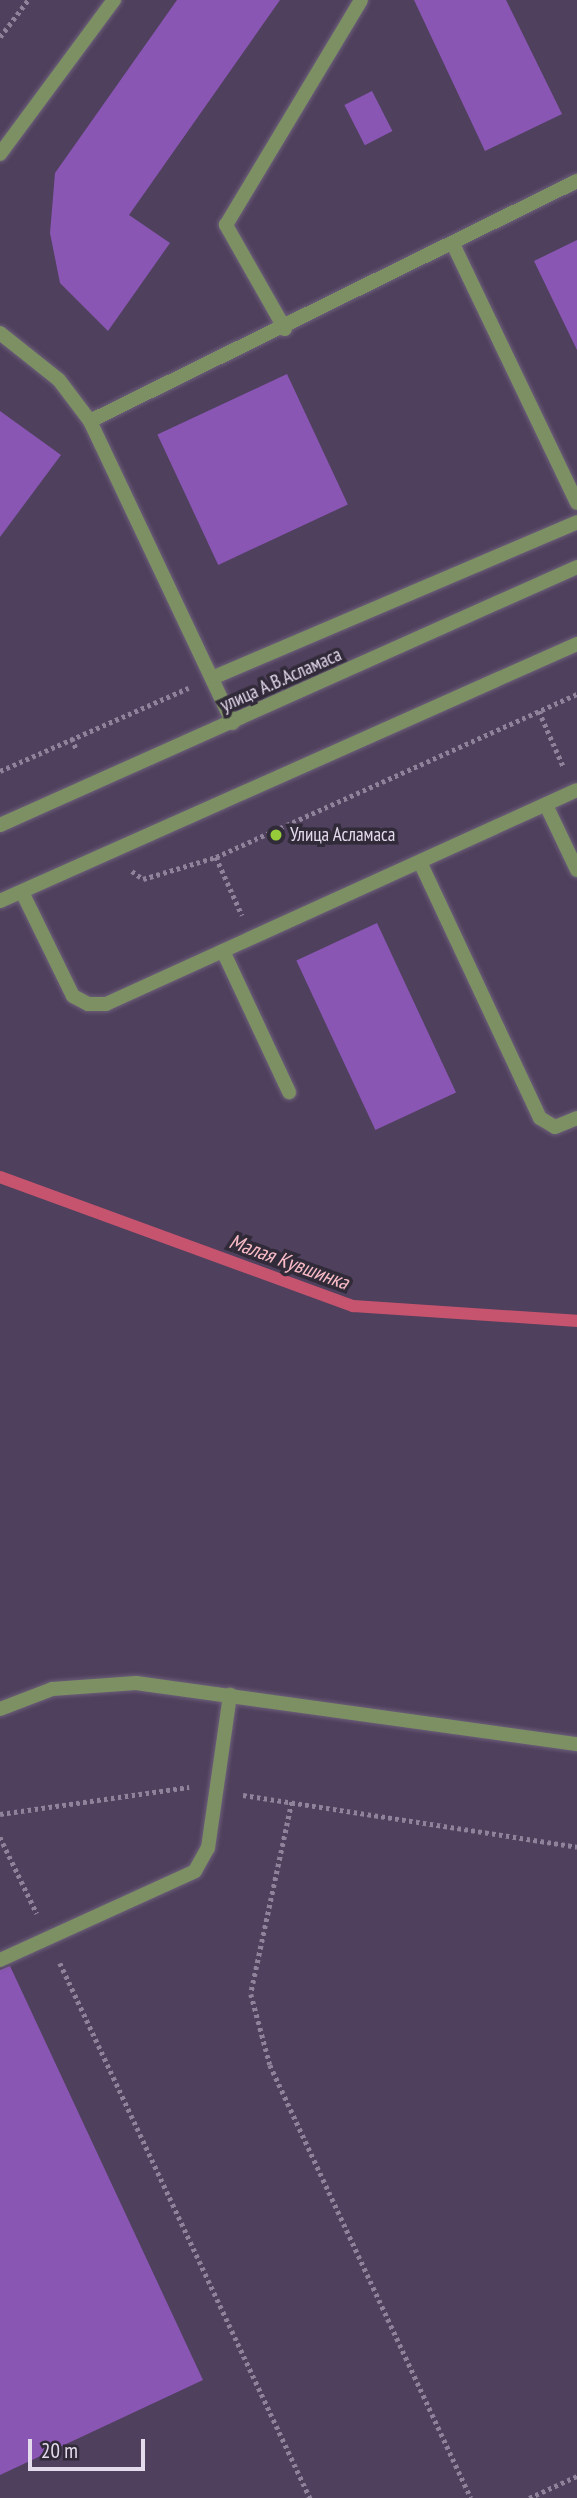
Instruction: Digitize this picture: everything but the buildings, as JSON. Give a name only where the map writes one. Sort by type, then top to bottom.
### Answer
[{"type":"street","points":[[0,154],[114,0]]},
{"type":"street","points":[[285,328],[226,225],[360,0]]},
{"type":"street","points":[[90,421],[285,328],[577,181]]},
{"type":"street","points":[[453,244],[577,503]]},
{"type":"street","points":[[0,333],[59,380],[90,421],[233,723]]},
{"type":"street","points":[[212,678],[577,522]]},
{"type":"street","name":"улица А.В.Асламаса","points":[[0,825],[233,723],[577,566]]},
{"type":"street","points":[[0,901],[577,644]]},
{"type":"street","points":[[22,892],[66,985],[88,1004],[106,1004],[576,790]]},
{"type":"street","points":[[546,805],[577,870]]},
{"type":"street","points":[[420,862],[540,1118],[555,1126],[577,1118]]},
{"type":"street","points":[[223,951],[289,1092]]},
{"type":"street","points":[[0,1709],[52,1689],[136,1683],[577,1744]]},
{"type":"street","points":[[0,1959],[195,1871],[208,1848],[230,1695]]},
{"type":"path","points":[[0,37],[28,0]]},
{"type":"path","points":[[0,771],[212,678]]},
{"type":"path","points":[[132,871],[143,879],[216,858],[577,694]]},
{"type":"path","points":[[539,711],[576,790]]},
{"type":"path","points":[[72,738],[77,751]]},
{"type":"path","points":[[216,858],[252,938]]},
{"type":"path","points":[[0,1814],[183,1786],[577,1847]]},
{"type":"path","points":[[292,1802],[251,1994],[270,2064],[471,2498]]},
{"type":"path","points":[[0,1837],[310,2498]]},
{"type":"path","points":[[529,2498],[577,2476]]},
{"type":"waterway","name":"Малая Кувшинка","points":[[0,1177],[353,1306],[577,1321]]},
{"type":"place","name":"Улица Асламаса","points":[[276,835]]}]
